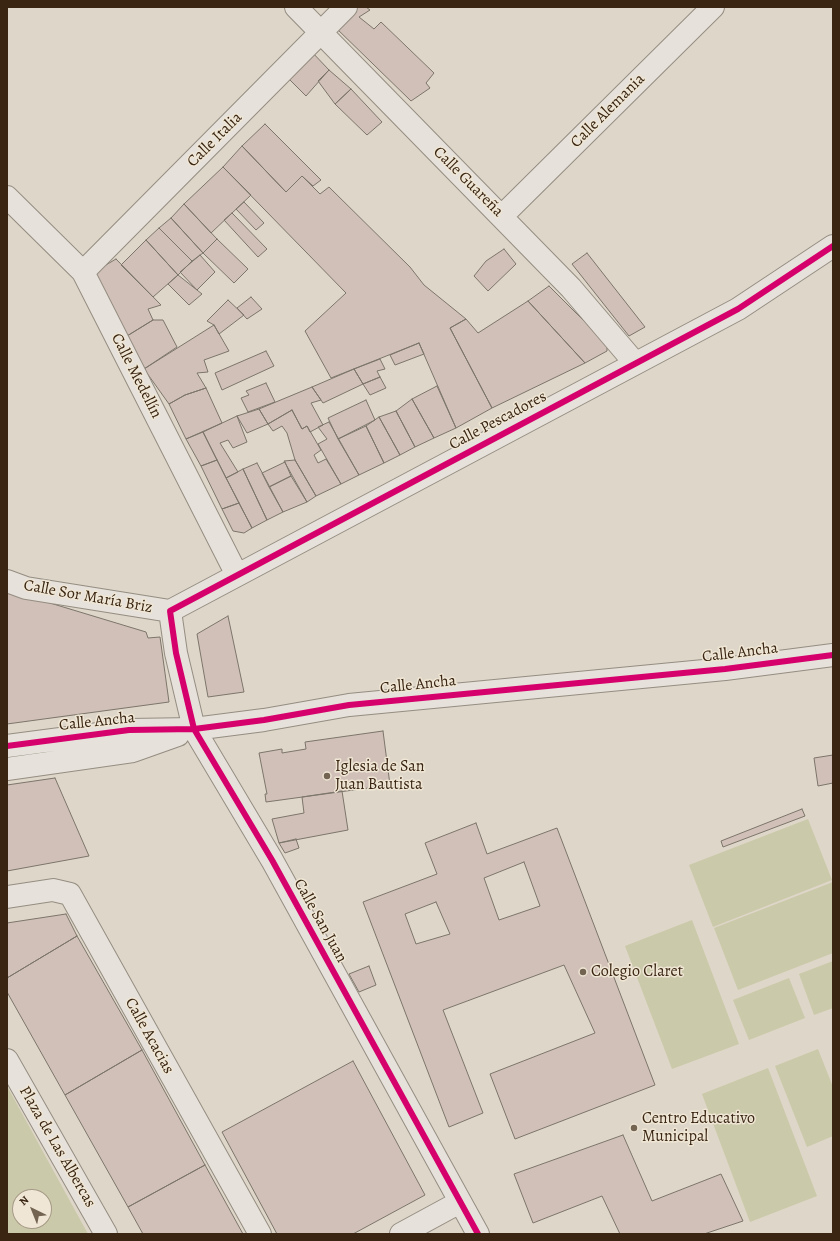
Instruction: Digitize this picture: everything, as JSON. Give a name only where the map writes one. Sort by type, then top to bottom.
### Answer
[{"type":"street","name":"Calle Guareña","points":[[296,7],[571,288],[635,363]]},
{"type":"street","name":"Calle Italia","points":[[83,272],[346,7]]},
{"type":"street","name":"Calle Alemania","points":[[502,216],[714,7]]},
{"type":"street","name":"Calle Medellín","points":[[7,197],[83,272],[237,575]]},
{"type":"street","name":"Calle Pescadores","points":[[170,610],[738,309],[833,246]]},
{"type":"street","name":"Calle Sor María Briz","points":[[7,581],[26,588],[170,610]]},
{"type":"street","name":"Calle San Juan","points":[[170,610],[176,653],[194,729],[272,860],[478,1234]]},
{"type":"street","name":"Calle Ancha","points":[[7,746],[129,730],[194,729],[264,720],[349,705],[725,669],[833,655]]},
{"type":"street","name":"Calle Ancha","points":[[7,769],[133,751],[194,729]]},
{"type":"street","name":"Calle Acacias","points":[[7,898],[53,890],[70,894],[260,1234]]},
{"type":"street","name":"Plaza de Las Albercas","points":[[7,1060],[106,1234]]},
{"type":"street","points":[[401,1234],[460,1202]]},
{"type":"green space","points":[[808,819],[832,880],[713,927],[689,865]]},
{"type":"green space","points":[[833,882],[833,953],[738,990],[714,928]]},
{"type":"green space","points":[[692,920],[739,1044],[672,1069],[625,946]]},
{"type":"green space","points":[[833,961],[833,1008],[814,1015],[799,974]]},
{"type":"green space","points":[[789,978],[805,1018],[749,1040],[733,1000]]},
{"type":"green space","points":[[818,1049],[833,1087],[833,1136],[807,1147],[775,1066]]},
{"type":"green space","points":[[768,1068],[817,1196],[750,1222],[702,1094]]},
{"type":"green space","points":[[7,1086],[88,1234],[7,1234]]},
{"type":"building","points":[[353,7],[366,7],[370,10],[359,17],[374,29],[381,22],[434,73],[426,83],[430,88],[411,101],[334,26]]},
{"type":"building","points":[[310,50],[329,70],[306,96],[286,76]]},
{"type":"building","points":[[329,70],[351,89],[335,104],[318,81]]},
{"type":"building","points":[[351,89],[382,122],[367,135],[335,104]]},
{"type":"building","points":[[265,124],[321,180],[313,186],[302,176],[286,192],[242,146]]},
{"type":"building","points":[[242,146],[286,192],[302,176],[320,194],[329,187],[410,267],[424,285],[466,319],[450,328],[492,408],[456,428],[419,343],[331,378],[305,331],[346,293],[223,167]]},
{"type":"building","points":[[223,167],[251,195],[211,233],[184,204]]},
{"type":"building","points":[[244,202],[264,223],[256,230],[236,209]]},
{"type":"building","points":[[184,204],[217,239],[203,253],[171,218]]},
{"type":"building","points":[[232,213],[267,249],[258,257],[224,220]]},
{"type":"building","points":[[171,218],[203,253],[192,261],[159,228]]},
{"type":"building","points":[[159,228],[192,261],[178,275],[146,240]]},
{"type":"building","points":[[217,239],[248,269],[234,283],[203,253]]},
{"type":"building","points":[[146,240],[178,275],[153,297],[121,265]]},
{"type":"building","points":[[504,249],[516,264],[488,291],[474,276],[486,261]]},
{"type":"building","points":[[587,253],[645,327],[629,336],[572,264]]},
{"type":"building","points":[[200,255],[215,272],[197,290],[180,272]]},
{"type":"building","points":[[116,259],[161,305],[148,309],[153,320],[127,336],[94,272]]},
{"type":"building","points":[[178,275],[202,294],[189,305],[168,284]]},
{"type":"building","points":[[549,286],[607,344],[607,351],[585,363],[528,301]]},
{"type":"building","points":[[251,297],[262,309],[247,319],[237,308]]},
{"type":"building","points":[[228,300],[244,315],[219,334],[214,325],[207,321]]},
{"type":"building","points":[[528,301],[585,363],[492,408],[450,328],[466,319],[478,333]]},
{"type":"building","points":[[153,320],[163,320],[177,347],[144,369],[127,336]]},
{"type":"building","points":[[214,325],[229,351],[204,360],[208,372],[197,373],[206,388],[185,395],[169,404],[144,369]]},
{"type":"building","points":[[419,343],[424,354],[395,365],[390,355]]},
{"type":"building","points":[[266,351],[274,366],[222,390],[215,373]]},
{"type":"building","points":[[380,359],[385,369],[377,371],[380,377],[363,384],[354,369]]},
{"type":"building","points":[[354,369],[363,384],[323,403],[312,387]]},
{"type":"building","points":[[380,377],[386,388],[370,395],[363,384]]},
{"type":"building","points":[[266,383],[275,402],[248,412],[241,398],[249,395],[246,391]]},
{"type":"building","points":[[437,386],[456,428],[434,438],[412,399]]},
{"type":"building","points":[[312,387],[321,400],[311,403],[323,425],[310,432],[307,426],[302,429],[292,410],[268,424],[259,409]]},
{"type":"building","points":[[206,388],[222,423],[186,439],[169,404],[185,395]]},
{"type":"building","points":[[412,399],[434,438],[415,447],[396,411]]},
{"type":"building","points":[[366,400],[375,420],[338,439],[328,418]]},
{"type":"building","points":[[259,409],[268,424],[247,433],[237,416]]},
{"type":"building","points":[[292,410],[302,429],[307,426],[321,450],[314,455],[318,463],[326,459],[341,484],[316,496],[295,460],[287,433],[282,426],[273,431],[268,424]]},
{"type":"building","points":[[396,411],[415,447],[400,455],[379,417]]},
{"type":"building","points":[[237,416],[247,442],[233,448],[228,440],[220,443],[238,472],[226,478],[203,432]]},
{"type":"building","points":[[379,417],[400,455],[384,463],[366,426]]},
{"type":"building","points":[[329,422],[359,475],[341,484],[318,444],[327,439],[318,427]]},
{"type":"building","points":[[366,426],[384,463],[359,475],[338,439]]},
{"type":"building","points":[[203,432],[217,460],[201,466],[186,439]]},
{"type":"building","points":[[217,460],[239,503],[222,509],[201,466]]},
{"type":"building","points":[[295,460],[316,496],[307,502],[284,461]]},
{"type":"building","points":[[285,462],[291,476],[269,487],[262,473]]},
{"type":"building","points":[[257,463],[283,512],[267,520],[243,469]]},
{"type":"building","points":[[243,469],[267,520],[252,528],[226,478]]},
{"type":"building","points":[[291,476],[307,502],[283,512],[269,487]]},
{"type":"building","points":[[239,503],[252,528],[244,533],[233,531],[222,509]]},
{"type":"building","points":[[7,590],[146,632],[148,638],[160,637],[169,702],[7,724]]},
{"type":"building","points":[[228,616],[244,692],[208,697],[197,634]]},
{"type":"building","name":"Iglesia de San Juan Bautista","points":[[383,731],[390,785],[266,802],[265,794],[267,794],[259,753],[282,749],[282,753],[306,749],[305,742]]},
{"type":"building","points":[[833,755],[833,783],[818,786],[814,758]]},
{"type":"building","points":[[55,778],[89,856],[7,871],[7,785]]},
{"type":"building","points":[[342,791],[348,830],[279,843],[272,819],[304,813],[302,797]]},
{"type":"building","points":[[802,809],[805,816],[723,847],[721,841]]},
{"type":"building","points":[[476,823],[487,854],[557,828],[655,1085],[515,1139],[490,1074],[595,1033],[564,965],[443,1010],[483,1113],[449,1127],[363,902],[437,874],[425,843]],"holes":[[[524,862],[540,906],[499,920],[484,878]],[[436,902],[450,934],[416,944],[405,914]]]},
{"type":"building","points":[[296,839],[299,848],[285,853],[279,843]]},
{"type":"building","points":[[66,914],[77,936],[7,978],[7,923]]},
{"type":"building","points":[[77,936],[142,1050],[65,1095],[7,992],[7,978]]},
{"type":"building","points":[[369,966],[376,985],[359,992],[349,974]]},
{"type":"building","points":[[142,1050],[205,1165],[128,1207],[65,1095]]},
{"type":"building","points":[[353,1061],[425,1195],[353,1234],[277,1234],[222,1132]]},
{"type":"building","points":[[623,1135],[652,1201],[721,1174],[743,1221],[704,1234],[620,1234],[602,1196],[533,1223],[514,1174]]},
{"type":"building","points":[[205,1165],[243,1234],[143,1234],[128,1207]]},
{"type":"cycle path","points":[[478,1234],[272,860],[194,729],[176,653],[170,611],[738,309],[833,246]]},
{"type":"cycle path","points":[[7,746],[129,730],[194,729],[264,720],[349,705],[725,669],[833,655]]},
{"type":"place","name":"Iglesia de San Juan Bautista","points":[[327,776]]},
{"type":"place","name":"Colegio Claret","points":[[583,972]]},
{"type":"place","name":"Centro Educativo Municipal","points":[[634,1128]]}]
